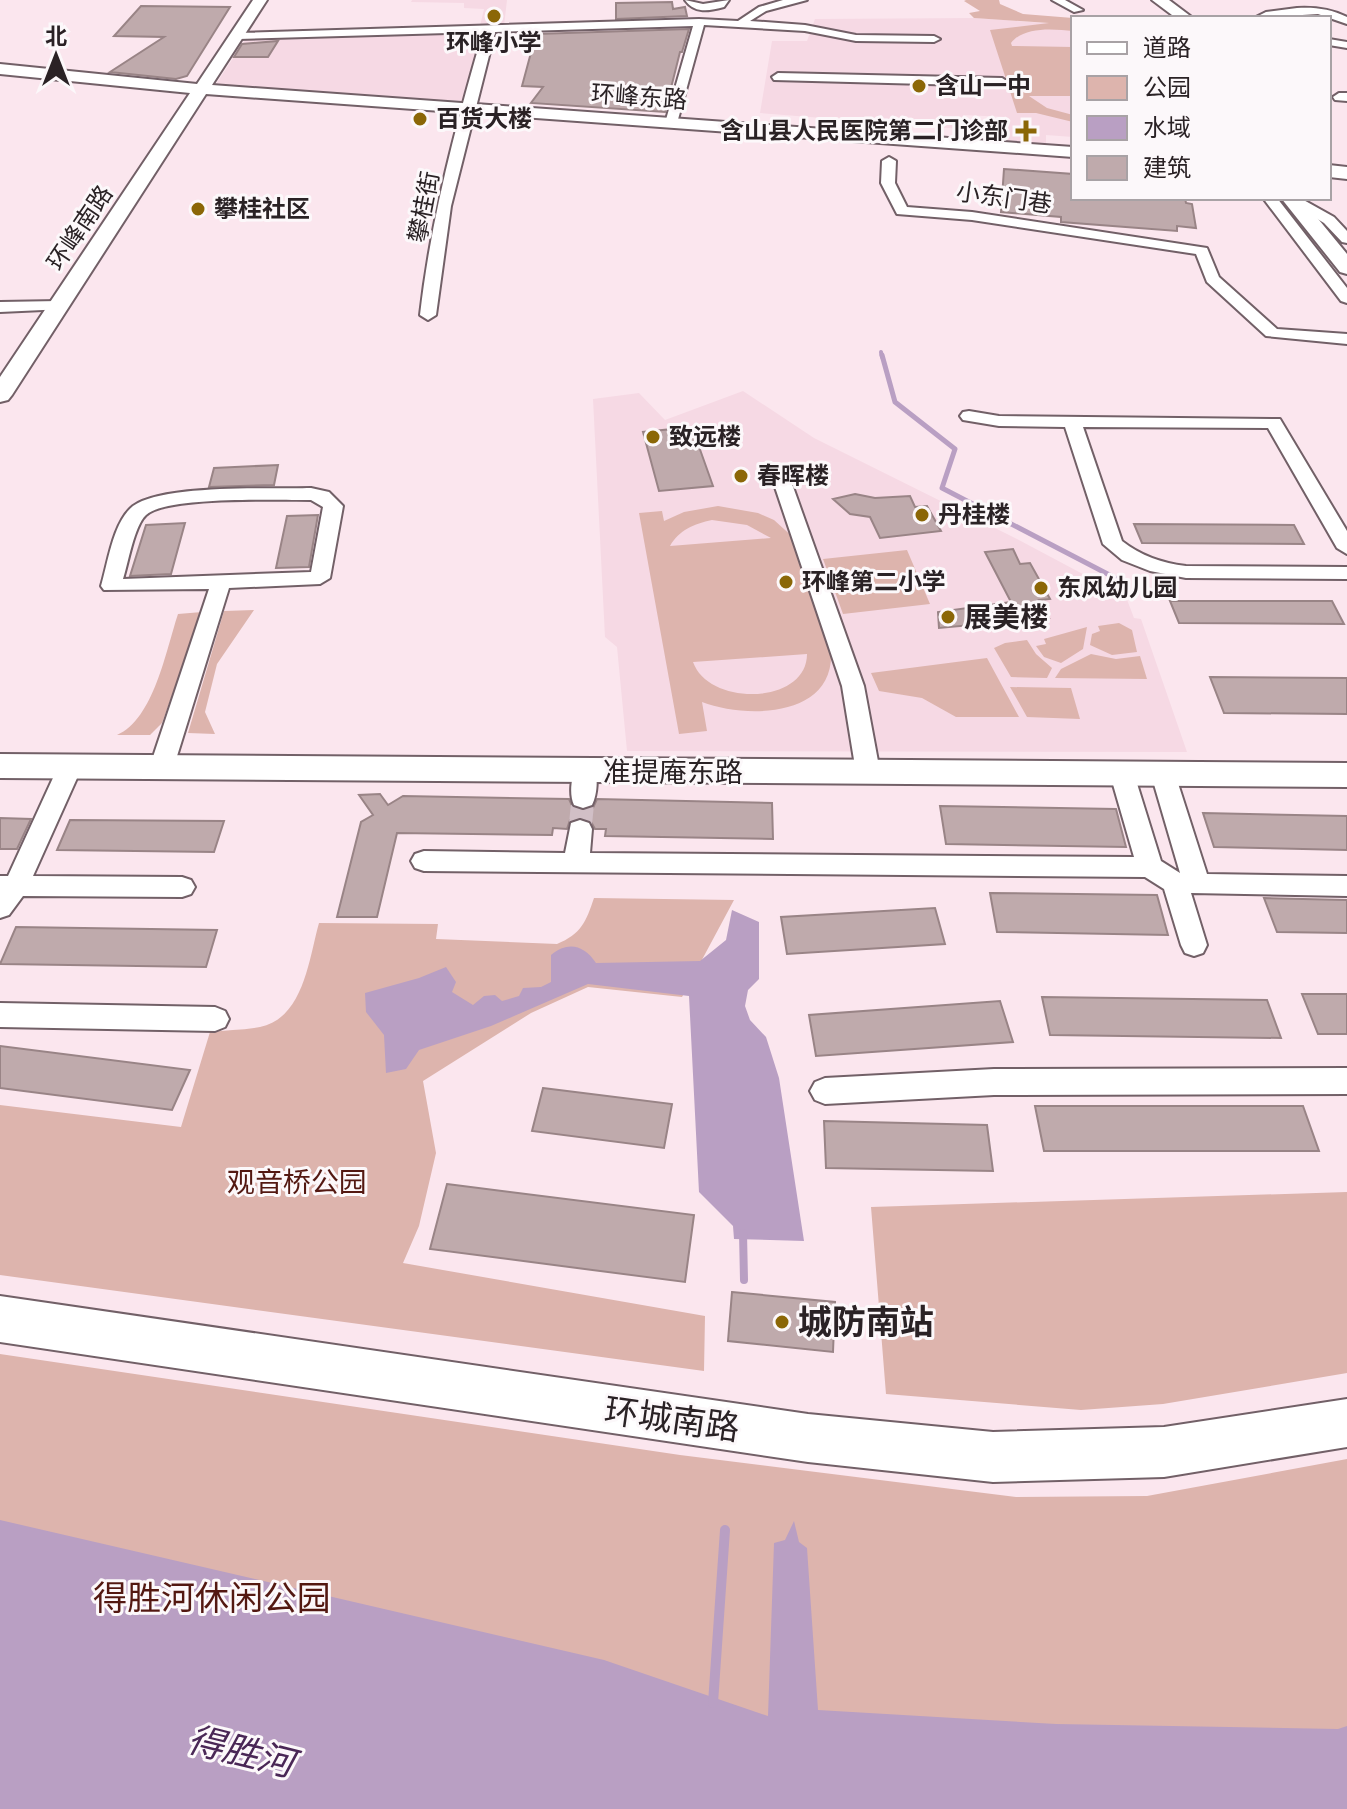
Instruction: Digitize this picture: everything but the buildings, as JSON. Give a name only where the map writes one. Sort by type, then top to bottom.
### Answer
[{"type":"main road","name":"环峰南路","points":[[0,395],[260,0]]},
{"type":"main road","points":[[1159,0],[1183,16]]},
{"type":"main road","name":"环峰东路","points":[[0,69],[201,89],[1071,152]]},
{"type":"main road","points":[[1292,200],[1347,268]]},
{"type":"main road","name":"准提庵东路","points":[[0,766],[161,769],[584,786],[868,772],[1347,775]]},
{"type":"main road","name":"环城南路","points":[[0,1319],[808,1438],[993,1457],[1164,1452],[1347,1423]]},
{"type":"street","points":[[690,0],[695,6],[703,8],[720,5],[724,0]]},
{"type":"street","points":[[742,23],[759,9],[802,0]]},
{"type":"street","points":[[1057,0],[1078,10]]},
{"type":"street","points":[[671,123],[703,8]]},
{"type":"street","points":[[1264,16],[1317,11],[1337,15],[1347,21]]},
{"type":"street","points":[[238,36],[490,28],[606,18],[805,28],[856,38],[934,39]]},
{"type":"street","name":"攀桂街","points":[[428,315],[445,212],[467,109],[490,28]]},
{"type":"street","points":[[856,38],[858,52]]},
{"type":"street","points":[[816,62],[818,78]]},
{"type":"street","points":[[860,65],[862,79]]},
{"type":"street","points":[[778,77],[1002,82]]},
{"type":"street","name":"小东门巷","points":[[889,161],[888,183],[902,211],[972,216],[1202,251],[1212,279],[1272,333],[1347,339]]},
{"type":"street","points":[[1272,200],[1347,298]]},
{"type":"street","points":[[1293,200],[1329,220],[1347,239]]},
{"type":"street","points":[[0,307],[59,306]]},
{"type":"street","points":[[969,416],[999,421],[1274,423],[1347,548]]},
{"type":"street","points":[[1072,421],[1113,544],[1121,551],[1166,569],[1186,572],[1347,573]]},
{"type":"street","points":[[783,484],[853,686],[868,772]]},
{"type":"street","points":[[311,494],[329,500],[333,506],[320,578],[221,582],[111,586],[135,516],[150,504],[176,499],[311,494]]},
{"type":"street","points":[[1322,506],[1347,506]]},
{"type":"street","points":[[161,769],[221,582]]},
{"type":"street","points":[[0,908],[8,886],[70,767]]},
{"type":"street","points":[[1122,774],[1150,867]]},
{"type":"street","points":[[1163,774],[1186,884],[1194,945]]},
{"type":"street","points":[[577,863],[580,829]]},
{"type":"street","points":[[424,861],[1150,867],[1186,884],[1347,886]]},
{"type":"street","points":[[8,886],[182,887]]},
{"type":"street","points":[[0,1015],[215,1019]]},
{"type":"street","points":[[825,1091],[994,1082],[1347,1081]]},
{"type":"shaded area","name":"环峰小学","points":[[412,0],[507,0],[504,26],[480,26],[484,9],[464,8],[464,3]]},
{"type":"shaded area","name":"含山一中","points":[[974,18],[1071,25],[1071,137],[1046,135],[1046,146],[1006,143],[1006,117],[963,115],[961,129],[760,113],[772,41],[807,41],[815,19]]},
{"type":"shaded area","points":[[484,29],[461,104],[216,84],[247,37]]},
{"type":"shaded area","name":"环峰第二小学","points":[[743,391],[814,438],[1126,597],[1134,618],[1141,619],[1187,752],[627,751],[617,647],[605,637],[593,399],[639,393],[665,420]]},
{"type":"green space","points":[[999,0],[1000,4],[1023,14],[1071,18],[1071,31],[1031,31],[1011,43],[1012,46],[1071,47],[1071,96],[1029,96],[1047,108],[1071,114],[1071,122],[1036,113],[1017,113],[990,30],[1049,23],[974,18],[969,13],[980,11],[964,1]]},
{"type":"green space","points":[[718,506],[758,513],[774,520],[795,539],[831,651],[828,673],[819,690],[804,701],[763,711],[741,711],[702,702],[707,731],[679,734],[639,513],[662,511],[664,521],[684,512]],"holes":[[[712,520],[747,525],[771,538],[670,546],[688,528]],[[807,654],[803,671],[791,683],[775,691],[756,694],[736,693],[718,687],[702,677],[693,662]]]},
{"type":"green space","points":[[907,550],[930,604],[843,614],[823,559]]},
{"type":"green space","points":[[254,610],[217,664],[205,712],[215,734],[188,733],[224,611]]},
{"type":"green space","points":[[202,612],[162,723],[150,735],[117,735],[130,727],[149,699],[178,614]]},
{"type":"green space","points":[[1119,623],[1132,630],[1137,652],[1112,655],[1090,645],[1092,634],[1100,631],[1098,626]]},
{"type":"green space","points":[[1087,627],[1083,649],[1061,663],[1044,657],[1036,646],[1046,644],[1044,639]]},
{"type":"green space","points":[[1027,640],[1036,654],[1052,668],[1047,678],[1011,677],[994,648]]},
{"type":"green space","points":[[1091,654],[1116,659],[1140,656],[1147,679],[1055,678],[1061,669]]},
{"type":"green space","points":[[987,658],[1019,717],[956,717],[922,698],[879,691],[871,673]]},
{"type":"green space","points":[[1010,687],[1071,688],[1080,719],[1027,717]]},
{"type":"green space","name":"观音桥公园","points":[[594,898],[734,900],[682,997],[588,987],[531,1013],[423,1081],[436,1153],[419,1226],[403,1263],[705,1316],[704,1371],[0,1275],[0,1105],[181,1127],[210,1032],[260,1027],[286,1012],[308,969],[319,923],[438,924],[436,939],[557,944],[582,926]]},
{"type":"green space","points":[[1347,1192],[1347,1373],[1163,1404],[1081,1410],[886,1394],[871,1207]]},
{"type":"green space","name":"得胜河休闲公园","points":[[0,1354],[680,1455],[1016,1497],[1147,1496],[1347,1459],[1347,1809],[0,1809]]},
{"type":"water","points":[[732,910],[759,922],[759,979],[748,990],[745,1006],[750,1020],[766,1037],[779,1078],[804,1241],[734,1239],[733,1226],[699,1192],[689,996],[588,984],[491,1026],[419,1050],[406,1069],[386,1073],[384,1035],[366,1012],[365,993],[446,967],[456,982],[452,992],[473,1005],[484,996],[495,995],[502,1001],[519,996],[523,988],[541,987],[551,982],[551,955],[570,947],[586,952],[596,963],[700,961],[726,940]]},
{"type":"water","name":"得胜河","points":[[0,1520],[604,1660],[768,1716],[774,1543],[785,1540],[794,1521],[799,1542],[807,1548],[818,1710],[1056,1724],[1338,1729],[1347,1726],[1347,1809],[0,1809]]},
{"type":"waterway","points":[[881,352],[882,357]]},
{"type":"waterway","points":[[882,355],[895,402],[955,449],[942,488],[1123,582]]},
{"type":"waterway","points":[[743,1233],[744,1280]]},
{"type":"waterway","points":[[713,1703],[725,1530]]},
{"type":"tunnel","points":[[580,829],[583,799]]},
{"type":"place","name":"环峰小学","points":[[494,16]]},
{"type":"place","name":"含山一中","points":[[919,86]]},
{"type":"place","name":"百货大楼","points":[[420,119]]},
{"type":"place","name":"含山县人民医院第二门诊部","points":[[1026,131]]},
{"type":"place","name":"攀桂社区","points":[[198,209]]},
{"type":"place","name":"致远楼","points":[[653,437]]},
{"type":"place","name":"春晖楼","points":[[741,476]]},
{"type":"place","name":"丹桂楼","points":[[922,515]]},
{"type":"place","name":"环峰第二小学","points":[[786,582]]},
{"type":"place","name":"东风幼儿园","points":[[1041,588]]},
{"type":"place","name":"展美楼","points":[[948,617]]},
{"type":"place","name":"城防南站","points":[[782,1322]]}]
